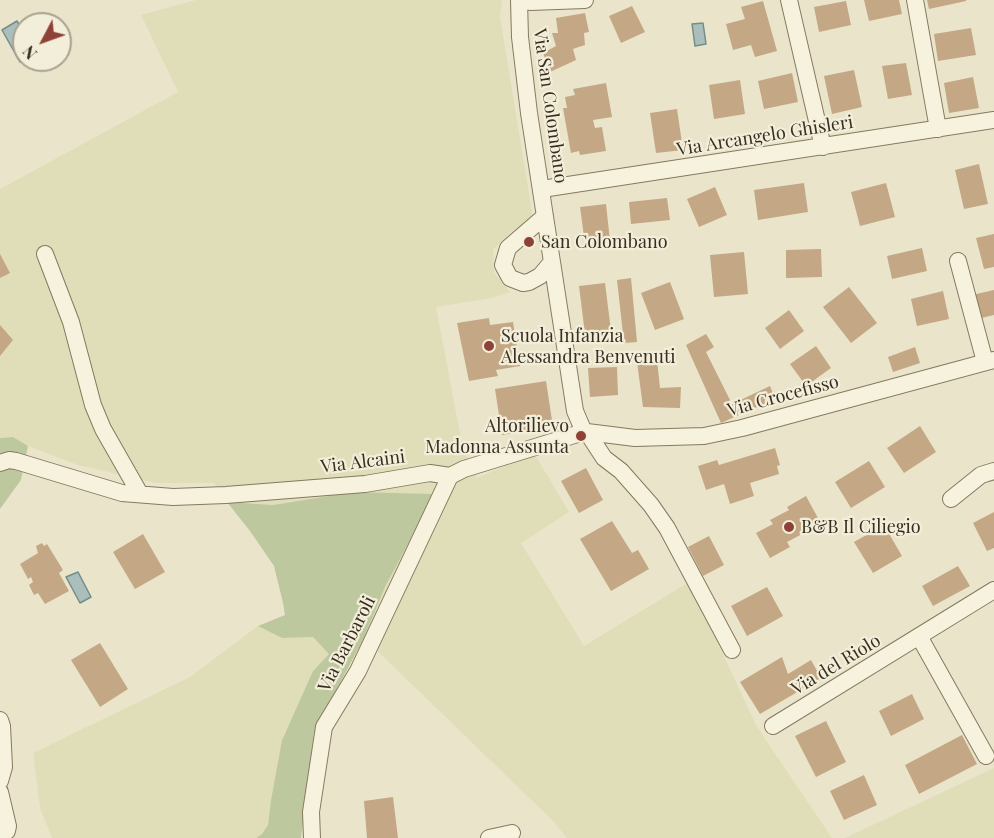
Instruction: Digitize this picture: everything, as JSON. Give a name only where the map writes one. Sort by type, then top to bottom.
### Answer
[{"type":"street","name":"Via San Colombano","points":[[585,0],[530,2],[519,0],[520,37],[529,113],[542,189],[551,263],[575,411],[586,432]]},
{"type":"street","points":[[789,0],[824,147]]},
{"type":"street","points":[[915,0],[938,129]]},
{"type":"street","name":"Via Arcangelo Ghisleri","points":[[542,189],[994,120]]},
{"type":"street","points":[[545,216],[508,248],[503,265],[510,278],[523,283],[540,276],[551,263]]},
{"type":"street","points":[[45,254],[71,322],[93,405],[103,429],[140,494]]},
{"type":"street","name":"Via Crocefisso","points":[[586,432],[635,438],[704,436],[742,428],[989,361],[958,261]]},
{"type":"street","points":[[586,432],[604,458],[621,471],[662,520],[732,650]]},
{"type":"street","name":"Via Alcaini","points":[[0,464],[9,460],[16,461],[122,493],[173,497],[226,495],[365,484],[430,473],[450,476],[464,469],[586,432]]},
{"type":"street","points":[[951,499],[981,475],[994,471]]},
{"type":"street","name":"Via Barbaroli","points":[[312,838],[311,812],[324,727],[358,671],[450,476]]},
{"type":"street","name":"Via del Riolo","points":[[773,726],[920,638],[994,590]]},
{"type":"street","points":[[920,638],[986,756]]},
{"type":"street","points":[[0,720],[4,767],[0,781]]},
{"type":"street","points":[[0,792],[8,826],[2,828]]},
{"type":"street","points":[[489,838],[512,833]]},
{"type":"green space","points":[[196,0],[502,0],[500,16],[533,218],[510,233],[493,250],[494,273],[510,292],[492,298],[436,307],[463,449],[477,478],[534,453],[569,512],[521,543],[584,646],[689,582],[757,727],[832,838],[567,838],[553,821],[364,638],[385,587],[424,514],[354,492],[273,505],[227,502],[214,483],[156,483],[78,465],[28,446],[13,437],[0,438],[0,189],[178,92],[141,15]]},
{"type":"green space","points":[[13,437],[28,446],[21,480],[0,509],[0,438]]},
{"type":"green space","points":[[354,492],[432,494],[424,514],[385,587],[364,638],[314,732],[301,838],[256,838],[268,825],[282,740],[313,671],[329,654],[313,637],[282,638],[258,626],[285,615],[274,566],[227,502],[273,505]]},
{"type":"green space","points":[[258,626],[282,638],[313,637],[330,654],[313,671],[282,739],[268,825],[262,834],[256,838],[52,838],[40,808],[33,753],[190,677]]},
{"type":"green space","points":[[994,768],[994,838],[845,838]]},
{"type":"shaded area","points":[[703,23],[706,44],[695,46],[692,24]]},
{"type":"shaded area","points":[[12,24],[12,48],[2,30]]},
{"type":"shaded area","points":[[78,572],[91,597],[80,603],[66,577]]},
{"type":"building","points":[[864,0],[899,0],[902,14],[869,21]]},
{"type":"building","points":[[927,0],[966,0],[966,1],[929,9]]},
{"type":"building","points":[[763,1],[777,51],[755,57],[751,45],[733,50],[726,24],[745,19],[741,7]]},
{"type":"building","points":[[846,1],[851,25],[819,32],[814,7]]},
{"type":"building","points":[[632,6],[645,32],[621,43],[609,16]]},
{"type":"building","points":[[585,13],[589,32],[584,33],[585,45],[573,49],[576,60],[550,72],[543,53],[556,46],[552,33],[558,33],[556,18]]},
{"type":"building","points":[[971,28],[976,55],[938,61],[934,34]]},
{"type":"building","points":[[906,63],[912,95],[888,99],[882,66]]},
{"type":"building","points":[[854,70],[862,107],[832,114],[824,76]]},
{"type":"building","points":[[792,73],[798,102],[764,109],[758,81]]},
{"type":"building","points":[[973,77],[979,108],[949,113],[944,83]]},
{"type":"building","points":[[740,80],[745,114],[714,119],[709,85]]},
{"type":"building","points":[[606,83],[612,117],[593,120],[595,128],[602,127],[606,151],[580,155],[579,151],[571,153],[563,108],[567,108],[565,97],[575,95],[573,89]]},
{"type":"building","points":[[677,109],[683,150],[656,153],[650,113]]},
{"type":"building","points":[[979,164],[988,204],[964,209],[955,170]]},
{"type":"building","points":[[804,183],[808,212],[758,220],[754,190]]},
{"type":"building","points":[[886,183],[895,217],[860,226],[851,192]]},
{"type":"building","points":[[715,187],[727,215],[699,227],[687,199]]},
{"type":"building","points":[[667,198],[670,220],[631,224],[629,202]]},
{"type":"building","points":[[606,204],[610,241],[585,244],[580,207]]},
{"type":"building","points":[[994,234],[994,267],[984,269],[976,238]]},
{"type":"building","points":[[922,248],[927,271],[892,279],[887,256]]},
{"type":"building","points":[[821,249],[822,277],[786,278],[786,250]]},
{"type":"building","points":[[744,252],[748,294],[714,297],[710,255]]},
{"type":"building","points":[[0,254],[10,273],[0,278]]},
{"type":"building","points":[[631,278],[637,342],[624,343],[617,280]]},
{"type":"building","points":[[670,282],[684,319],[655,330],[641,293]]},
{"type":"building","points":[[605,283],[611,331],[585,334],[579,286]]},
{"type":"building","points":[[849,287],[877,323],[851,343],[823,307]]},
{"type":"building","points":[[994,290],[994,315],[977,319],[972,295]]},
{"type":"building","points":[[943,291],[949,319],[917,326],[911,299]]},
{"type":"building","points":[[789,310],[804,331],[780,349],[765,328]]},
{"type":"building","name":"Scuola Infanzia Alessandra Benvenuti","points":[[489,318],[490,325],[513,322],[520,366],[496,370],[498,376],[469,381],[457,323]]},
{"type":"building","points":[[0,325],[13,340],[0,356]]},
{"type":"building","points":[[706,334],[714,347],[706,352],[732,404],[770,386],[775,399],[721,423],[686,345]]},
{"type":"building","points":[[816,346],[831,368],[806,386],[790,364]]},
{"type":"building","points":[[915,347],[920,363],[893,372],[888,357]]},
{"type":"building","points":[[657,360],[660,388],[681,387],[680,408],[643,407],[637,362]]},
{"type":"building","points":[[617,367],[618,395],[590,397],[588,368]]},
{"type":"building","points":[[546,381],[553,427],[502,435],[495,389]]},
{"type":"building","points":[[920,426],[936,452],[904,473],[887,448]]},
{"type":"building","points":[[775,448],[780,465],[777,466],[779,474],[750,483],[754,496],[730,504],[724,484],[706,490],[698,466],[717,460],[719,465]]},
{"type":"building","points":[[869,461],[885,487],[851,508],[835,482]]},
{"type":"building","points":[[586,468],[603,500],[579,513],[561,481]]},
{"type":"building","points":[[806,496],[819,520],[802,529],[804,533],[787,542],[790,547],[770,558],[756,533],[773,524],[770,520],[789,510],[787,507]]},
{"type":"building","points":[[994,512],[994,548],[987,551],[973,523]]},
{"type":"building","points":[[612,521],[632,553],[638,550],[649,569],[611,591],[580,539]]},
{"type":"building","points":[[884,525],[902,556],[873,573],[854,542]]},
{"type":"building","points":[[143,534],[165,572],[135,589],[113,552]]},
{"type":"building","points":[[709,536],[724,565],[703,576],[688,547]]},
{"type":"building","points":[[42,543],[44,546],[47,544],[63,570],[59,573],[69,591],[45,604],[38,593],[34,595],[29,585],[33,582],[31,577],[28,579],[20,564],[38,553],[36,546]]},
{"type":"building","points":[[958,566],[970,586],[933,606],[922,586]]},
{"type":"building","points":[[767,587],[783,616],[747,636],[731,606]]},
{"type":"building","points":[[100,643],[128,689],[100,707],[71,660]]},
{"type":"building","points":[[782,657],[788,674],[811,660],[821,678],[760,714],[740,682]]},
{"type":"building","points":[[912,694],[924,719],[891,736],[879,711]]},
{"type":"building","points":[[826,721],[846,762],[816,777],[795,736]]},
{"type":"building","points":[[962,735],[977,764],[919,794],[905,765]]},
{"type":"building","points":[[864,775],[877,805],[844,820],[830,791]]},
{"type":"building","points":[[393,797],[398,838],[367,838],[364,801]]},
{"type":"place","name":"San Colombano","points":[[529,242]]},
{"type":"place","name":"Scuola Infanzia Alessandra Benvenuti","points":[[489,346]]},
{"type":"place","name":"Altorilievo Madonna Assunta","points":[[581,436]]},
{"type":"place","name":"B&B Il Ciliegio","points":[[789,527]]}]
